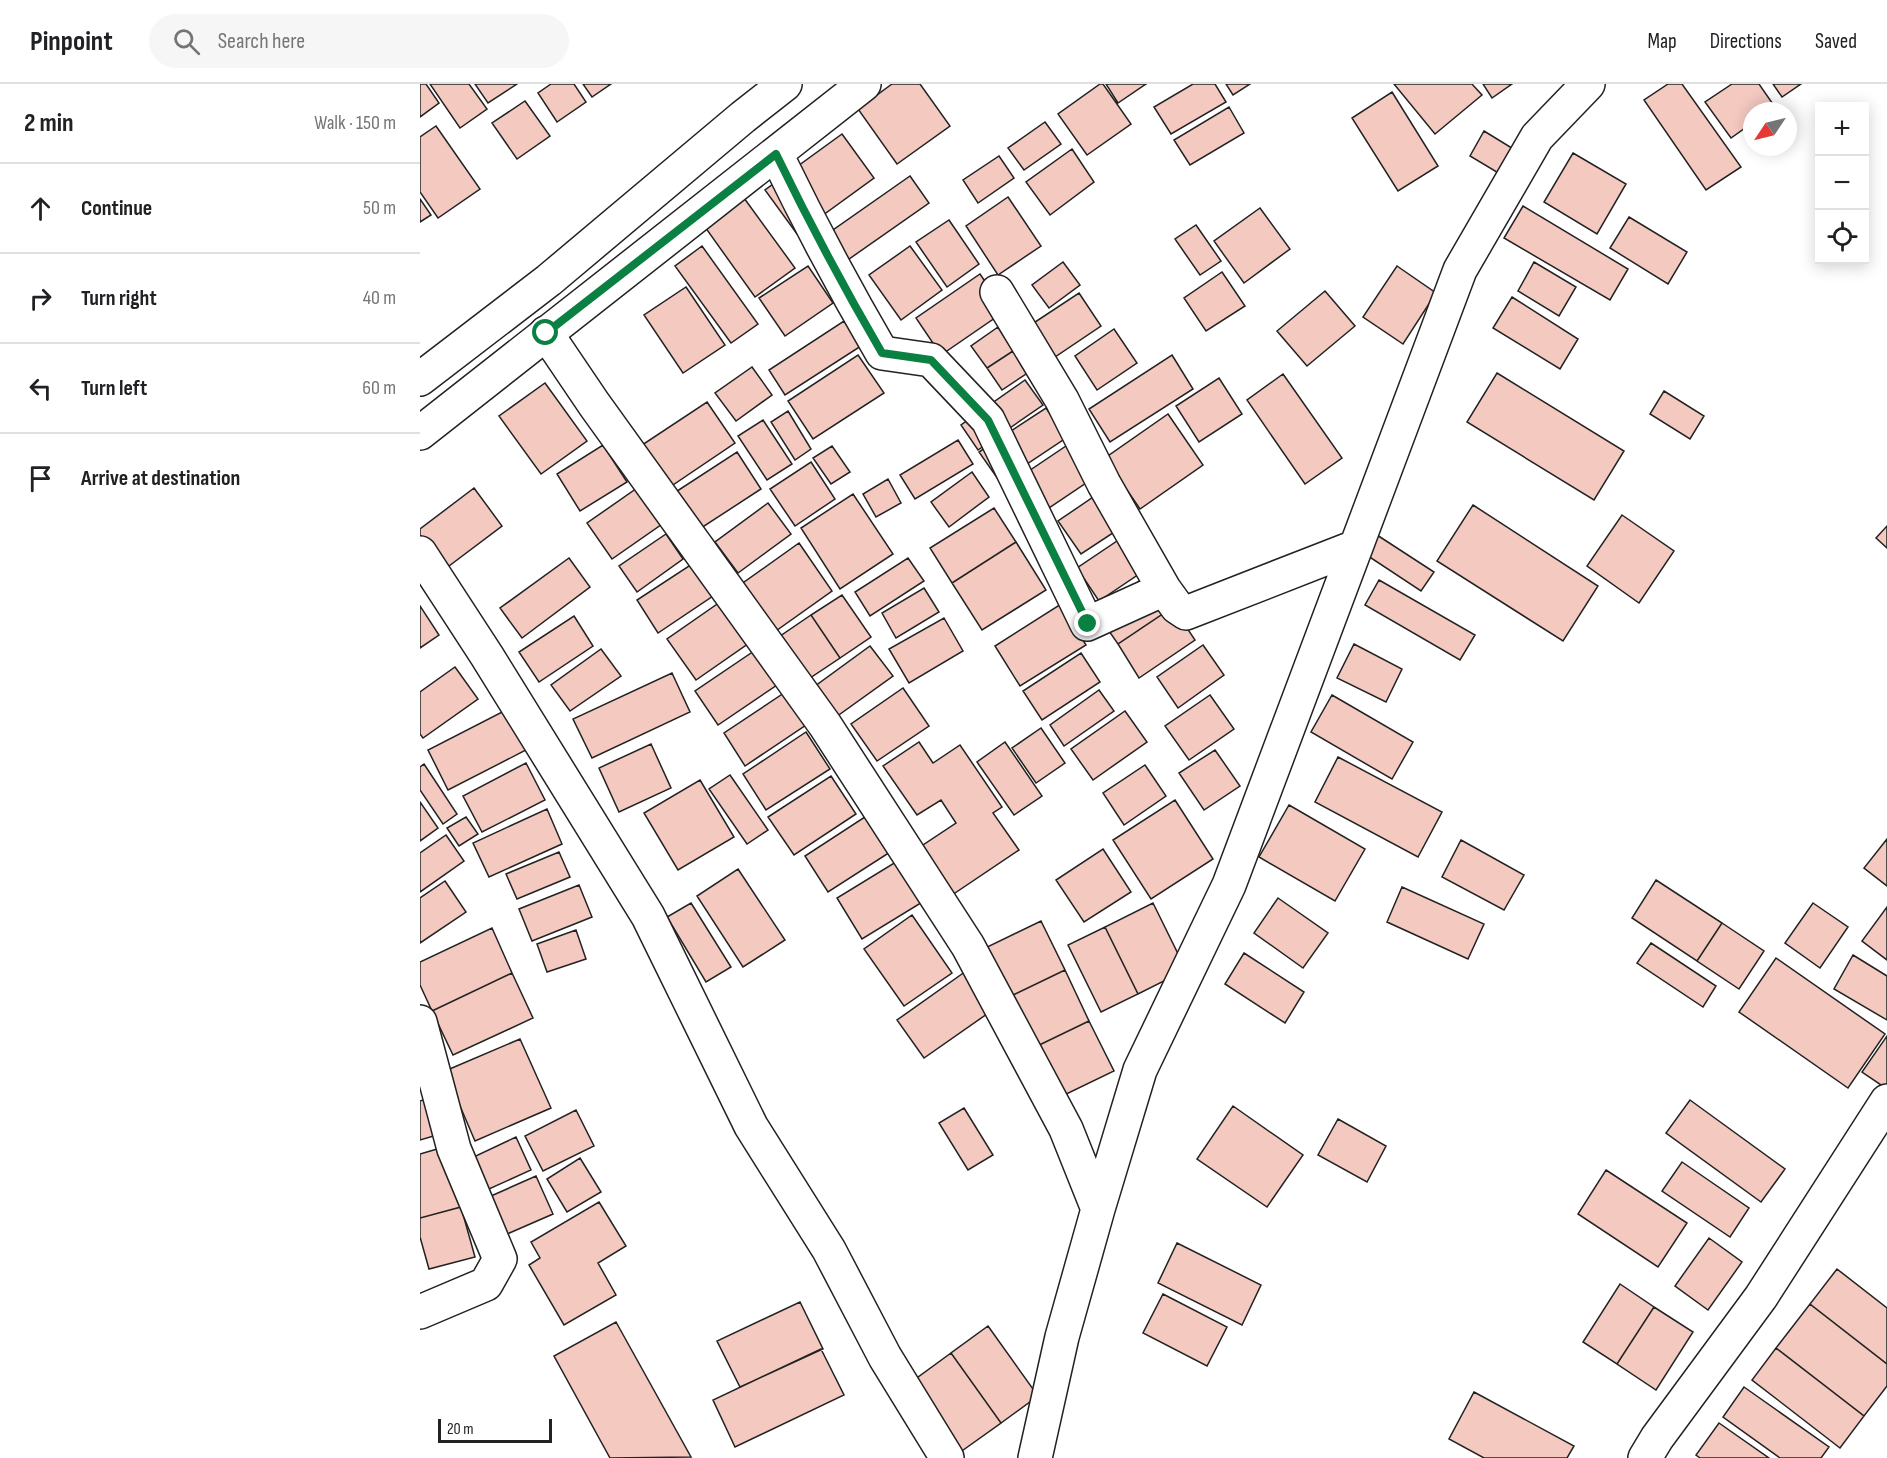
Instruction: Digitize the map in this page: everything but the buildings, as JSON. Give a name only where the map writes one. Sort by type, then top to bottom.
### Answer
[{"type":"street","points":[[420,379],[549,280],[742,117],[785,84]]},
{"type":"street","points":[[420,433],[864,84]]},
{"type":"street","points":[[1035,1458],[1062,1337],[1140,1070],[1230,885],[1460,270],[1537,137],[1588,84]]},
{"type":"street","points":[[776,154],[801,207],[882,353],[931,360],[988,420],[1088,624],[1164,589]]},
{"type":"street","points":[[997,292],[1062,400],[1104,484],[1176,607],[1186,614],[1355,548]]},
{"type":"street","points":[[546,333],[594,404],[825,725],[968,946],[1066,1130],[1098,1209]]},
{"type":"street","points":[[420,553],[487,656],[648,916],[751,1126],[829,1250],[885,1357],[947,1458]]},
{"type":"street","points":[[420,1022],[454,1149],[500,1259],[486,1284],[420,1312]]},
{"type":"street","points":[[1645,1458],[1657,1438],[1761,1297],[1887,1101]]},
{"type":"route","points":[[546,333],[776,154],[801,207],[882,353],[931,360],[988,420],[1088,624]]}]
